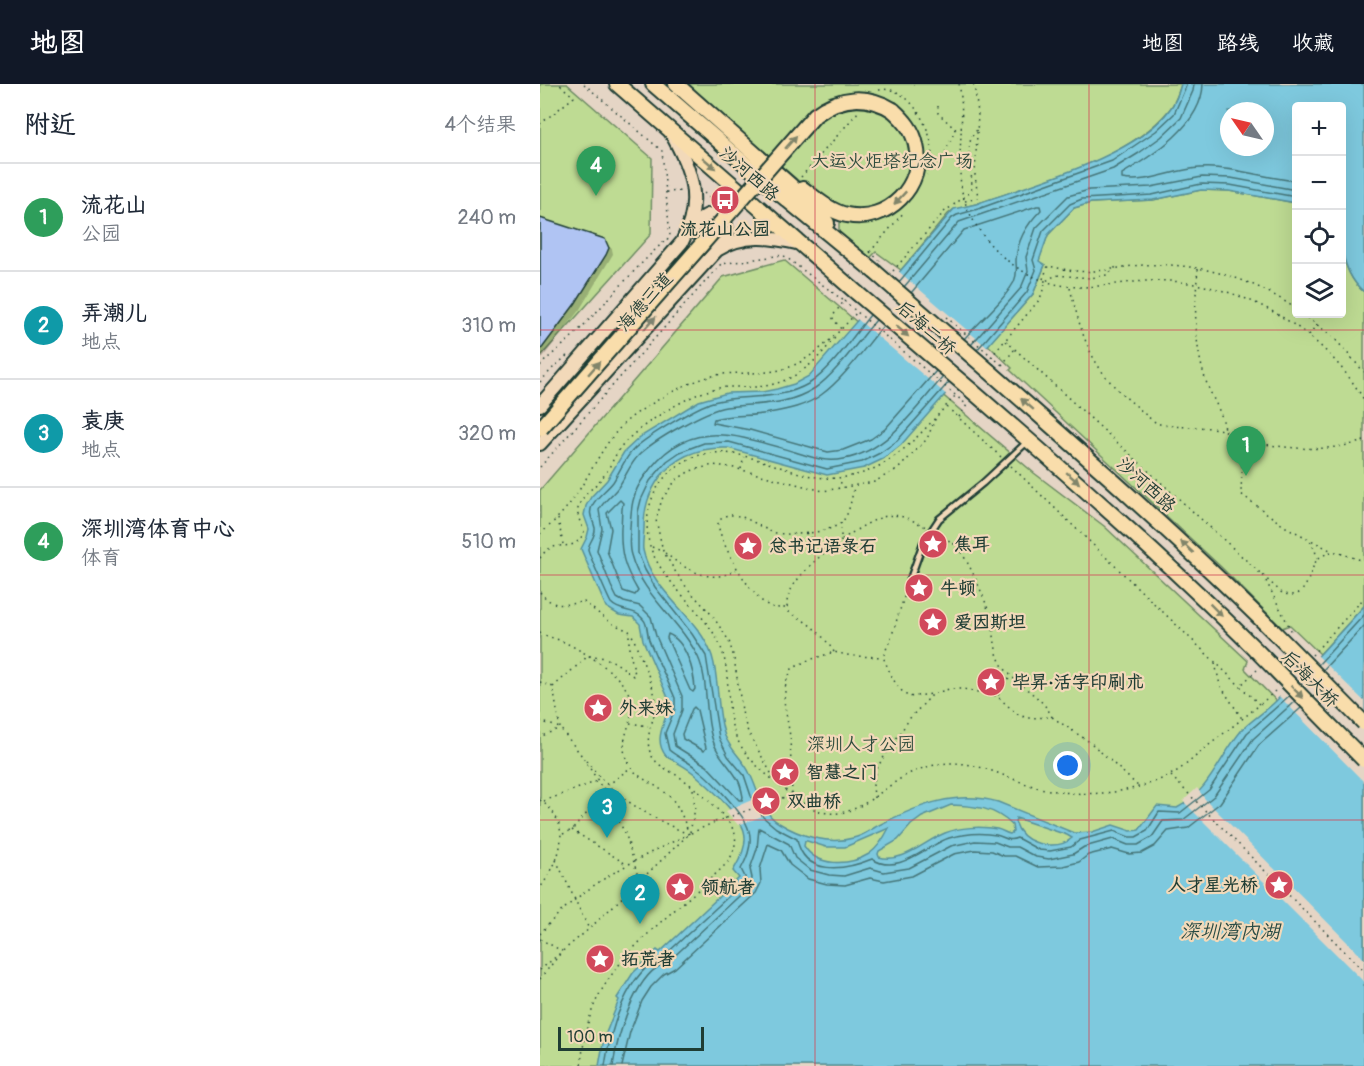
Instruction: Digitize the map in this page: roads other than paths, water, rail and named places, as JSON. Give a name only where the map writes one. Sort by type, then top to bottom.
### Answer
[{"type":"main road","name":"沙河西路","points":[[617,84],[857,293]]},
{"type":"main road","name":"沙河西路","points":[[653,84],[768,184],[881,274]]},
{"type":"main road","points":[[676,84],[771,168],[881,274]]},
{"type":"main road","points":[[541,429],[815,115],[839,101],[858,98],[875,100],[893,110],[908,125],[916,145],[915,174],[904,194],[890,208],[872,215],[855,216],[839,213],[771,168]]},
{"type":"main road","name":"海德三道","points":[[540,405],[682,242],[691,223],[694,190],[684,158],[667,127]]},
{"type":"main road","points":[[682,242],[704,217],[712,214],[719,216],[726,225],[726,236],[706,261]]},
{"type":"main road","name":"海德三道","points":[[540,444],[706,261],[726,244],[745,239],[772,238],[803,244]]},
{"type":"main road","name":"后海二桥","points":[[881,274],[993,365]]},
{"type":"main road","name":"后海二桥","points":[[857,293],[966,391],[1029,440]]},
{"type":"main road","name":"沙河西路","points":[[993,365],[1274,632]]},
{"type":"main road","name":"后海大桥","points":[[1029,440],[1192,586],[1364,759]]},
{"type":"main road","name":"后海大桥","points":[[1274,632],[1364,723]]},
{"type":"lane","points":[[908,585],[919,552],[930,530],[939,519],[983,483],[1029,440]]},
{"type":"water","name":"深圳湾内湖","points":[[1181,84],[1364,84],[1364,292],[1346,265],[1346,102],[1292,102],[1292,202],[1229,191],[1201,190],[1153,200],[1091,203],[1074,208],[1048,235],[1039,261],[1045,265],[1033,294],[901,445],[883,459],[864,468],[827,475],[728,448],[708,449],[690,454],[667,469],[652,489],[645,514],[643,550],[656,579],[706,642],[712,656],[720,717],[725,736],[747,769],[764,807],[773,818],[787,828],[825,840],[857,837],[895,817],[938,801],[967,798],[998,802],[1074,833],[1092,832],[1113,825],[1131,831],[1139,830],[1157,806],[1177,808],[1198,793],[1241,731],[1276,701],[1364,606],[1364,1066],[599,1066],[604,1038],[619,1000],[617,998],[633,973],[657,950],[660,952],[739,878],[733,871],[743,852],[745,836],[737,818],[717,795],[691,771],[666,756],[662,749],[660,735],[669,700],[643,640],[640,624],[633,617],[619,615],[606,607],[581,549],[589,529],[584,515],[591,497],[607,480],[624,452],[640,437],[699,401],[727,393],[777,389],[809,376],[954,209],[976,204],[1053,178],[1108,155],[1154,126],[1172,107]],"holes":[[[951,805],[976,807],[998,814],[1012,825],[1013,832],[1010,834],[997,829],[984,828],[957,829],[905,855],[879,857],[879,851],[898,840],[911,825],[922,817]],[[1016,818],[1067,835],[1072,838],[1060,844],[1037,843],[1019,830],[1015,822]],[[889,828],[881,842],[869,854],[852,861],[825,861],[817,858],[804,846],[807,841],[826,847],[845,847]]]},
{"type":"place","name":"深圳湾体育中心","points":[[596,196]]},
{"type":"place","name":"流花山公园","points":[[725,200]]},
{"type":"place","name":"流花山","points":[[1246,476]]},
{"type":"place","name":"焦耳","points":[[933,544]]},
{"type":"place","name":"总书记语录石","points":[[748,546]]},
{"type":"place","name":"牛顿","points":[[919,588]]},
{"type":"place","name":"爱因斯坦","points":[[933,622]]},
{"type":"place","name":"毕昇·活字印刷术","points":[[991,682]]},
{"type":"place","name":"外来妹","points":[[598,708]]},
{"type":"place","name":"智慧之门","points":[[785,772]]},
{"type":"place","name":"双曲桥","points":[[766,801]]},
{"type":"place","name":"袁庚","points":[[607,838]]},
{"type":"place","name":"人才星光桥","points":[[1279,885]]},
{"type":"place","name":"领航者","points":[[680,887]]},
{"type":"place","name":"弄潮儿","points":[[640,924]]},
{"type":"place","name":"拓荒者","points":[[600,959]]},
{"type":"park label","name":"大运火炬塔纪念广场","points":[[892,161]]},
{"type":"park label","name":"深圳人才公园","points":[[861,744]]}]
